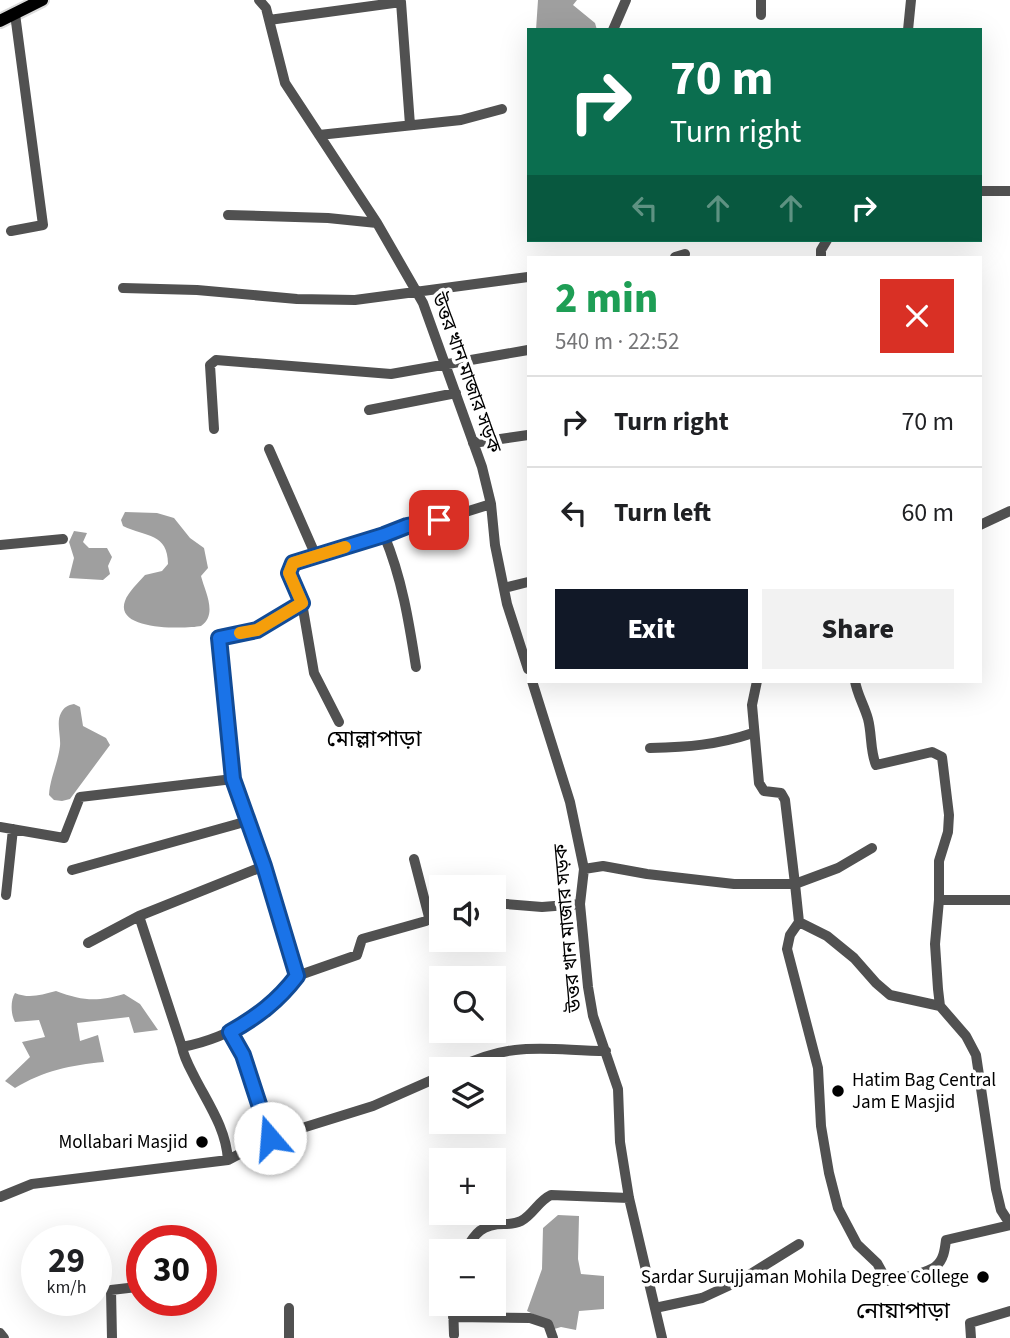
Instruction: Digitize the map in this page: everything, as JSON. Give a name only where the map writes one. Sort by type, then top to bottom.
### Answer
[{"type":"main road","points":[[0,22],[42,0]]},
{"type":"street","name":"উত্তর খান মাজার সড়ক","points":[[259,0],[266,8],[285,83],[377,223],[419,293],[456,393],[491,504],[495,545],[504,588],[527,666]]},
{"type":"street","points":[[614,28],[626,0]]},
{"type":"street","points":[[761,0],[761,16]]},
{"type":"street","points":[[908,28],[911,0]]},
{"type":"street","points":[[269,20],[401,2],[410,125]]},
{"type":"street","points":[[11,231],[43,225],[15,14]]},
{"type":"street","points":[[319,135],[461,120],[502,109]]},
{"type":"street","points":[[982,191],[1010,191]]},
{"type":"street","points":[[228,215],[328,218],[377,223]]},
{"type":"street","points":[[123,288],[355,300],[527,277]]},
{"type":"street","points":[[215,429],[210,365],[216,360],[391,374],[527,350]]},
{"type":"street","points":[[369,410],[456,393]]},
{"type":"street","points":[[473,443],[527,435]]},
{"type":"street","points":[[269,449],[316,556]]},
{"type":"street","points":[[339,722],[314,673],[302,603],[289,568],[293,563],[407,526],[439,520],[491,504]]},
{"type":"street","points":[[982,524],[1010,511]]},
{"type":"street","points":[[384,535],[396,562],[404,591],[416,667]]},
{"type":"street","points":[[0,545],[63,539]]},
{"type":"street","points":[[504,588],[527,582]]},
{"type":"street","points":[[297,976],[264,866],[233,779],[219,638],[257,630],[302,603]]},
{"type":"street","name":"উত্তর খান মাজার সড়ক","points":[[533,683],[570,802],[584,869],[580,904],[587,987],[593,1016],[618,1090],[620,1142],[629,1198],[662,1338]]},
{"type":"street","points":[[757,683],[752,705],[759,783],[764,791],[781,793],[785,800],[799,922],[790,934],[787,949],[818,1068],[821,1126],[829,1173],[838,1208],[857,1244],[877,1264],[887,1281],[911,1276],[937,1266],[944,1254],[946,1240],[1010,1225],[1001,1210],[996,1189],[976,1055],[966,1036],[940,1006],[935,944],[939,861],[948,832],[942,757],[932,752],[876,765],[869,722],[855,683]]},
{"type":"street","points":[[650,748],[700,746],[727,742],[753,733]]},
{"type":"street","points":[[0,827],[64,838],[80,797],[233,779]]},
{"type":"street","points":[[72,870],[248,821]]},
{"type":"street","points":[[6,895],[13,830]]},
{"type":"street","points":[[584,869],[603,866],[734,884],[795,884],[838,868],[872,848]]},
{"type":"street","points":[[182,1047],[211,1040],[256,1018],[281,996],[297,976],[357,955],[362,939],[426,921],[429,917],[414,859]]},
{"type":"street","points":[[88,943],[139,916],[264,866]]},
{"type":"street","points":[[939,900],[1010,900]]},
{"type":"street","points":[[506,904],[542,907],[580,904]]},
{"type":"street","points":[[139,916],[185,1059],[217,1117],[227,1145],[228,1160]]},
{"type":"street","points":[[799,922],[827,936],[854,958],[890,995],[940,1006]]},
{"type":"street","points":[[230,1032],[243,1055],[270,1138]]},
{"type":"street","points":[[482,1057],[506,1050],[538,1047],[606,1051]]},
{"type":"street","points":[[0,1197],[32,1184],[228,1160],[270,1138],[373,1105],[429,1081]]},
{"type":"street","points":[[472,1239],[483,1227],[516,1224],[531,1214],[542,1199],[551,1195],[629,1198]]},
{"type":"street","points":[[655,1308],[702,1298],[741,1280],[799,1244]]},
{"type":"street","points":[[112,1338],[111,1290],[126,1288]]},
{"type":"street","points":[[289,1308],[289,1338]]},
{"type":"street","points":[[971,1338],[970,1323],[1010,1311]]},
{"type":"street","points":[[454,1335],[453,1317],[530,1318],[548,1324],[553,1338]]},
{"type":"street","points":[[0,1333],[4,1338]]},
{"type":"shaded area","points":[[538,0],[577,0],[573,5],[595,23],[596,28],[536,28]]},
{"type":"shaded area","points":[[125,512],[157,513],[174,518],[190,538],[204,548],[208,568],[201,576],[210,609],[201,626],[153,626],[130,618],[124,611],[126,598],[145,575],[162,571],[168,564],[167,554],[160,541],[123,526],[121,520]]},
{"type":"shaded area","points":[[74,531],[87,533],[83,542],[89,548],[107,548],[112,557],[108,566],[110,574],[103,580],[69,578],[74,558],[69,542]]},
{"type":"shaded area","points":[[74,704],[80,707],[83,726],[106,738],[110,745],[70,799],[54,800],[49,795],[60,746],[60,717],[65,708]]},
{"type":"shaded area","points":[[56,991],[90,999],[124,994],[140,1004],[158,1030],[134,1033],[129,1017],[77,1023],[80,1041],[98,1035],[104,1062],[58,1070],[15,1088],[5,1081],[30,1057],[22,1042],[45,1037],[39,1020],[15,1022],[13,996],[15,993],[30,996]]},
{"type":"shaded area","points":[[558,1215],[579,1216],[578,1259],[581,1274],[604,1276],[604,1309],[579,1311],[576,1330],[561,1327],[551,1330],[537,1316],[527,1311],[542,1269],[543,1228]]},
{"type":"slow traffic","points":[[240,633],[257,630],[302,603],[289,573],[293,563],[345,547]]},
{"type":"place","name":"Hatim Bag Central Jam E Masjid","points":[[838,1091]]},
{"type":"place","name":"Mollabari Masjid","points":[[202,1142]]},
{"type":"place","name":"Sardar Surujjaman Mohila Degree College","points":[[983,1277]]},
{"type":"district","name":"মোল্লাপাড়া","points":[[374,738]]},
{"type":"district","name":"নোয়াপাড়া","points":[[903,1310]]},
{"type":"route","points":[[270,1138],[243,1055],[230,1032],[256,1018],[281,996],[297,976],[264,866],[233,779],[219,638],[257,630],[302,603],[289,573],[293,563],[407,526],[439,520]]}]
